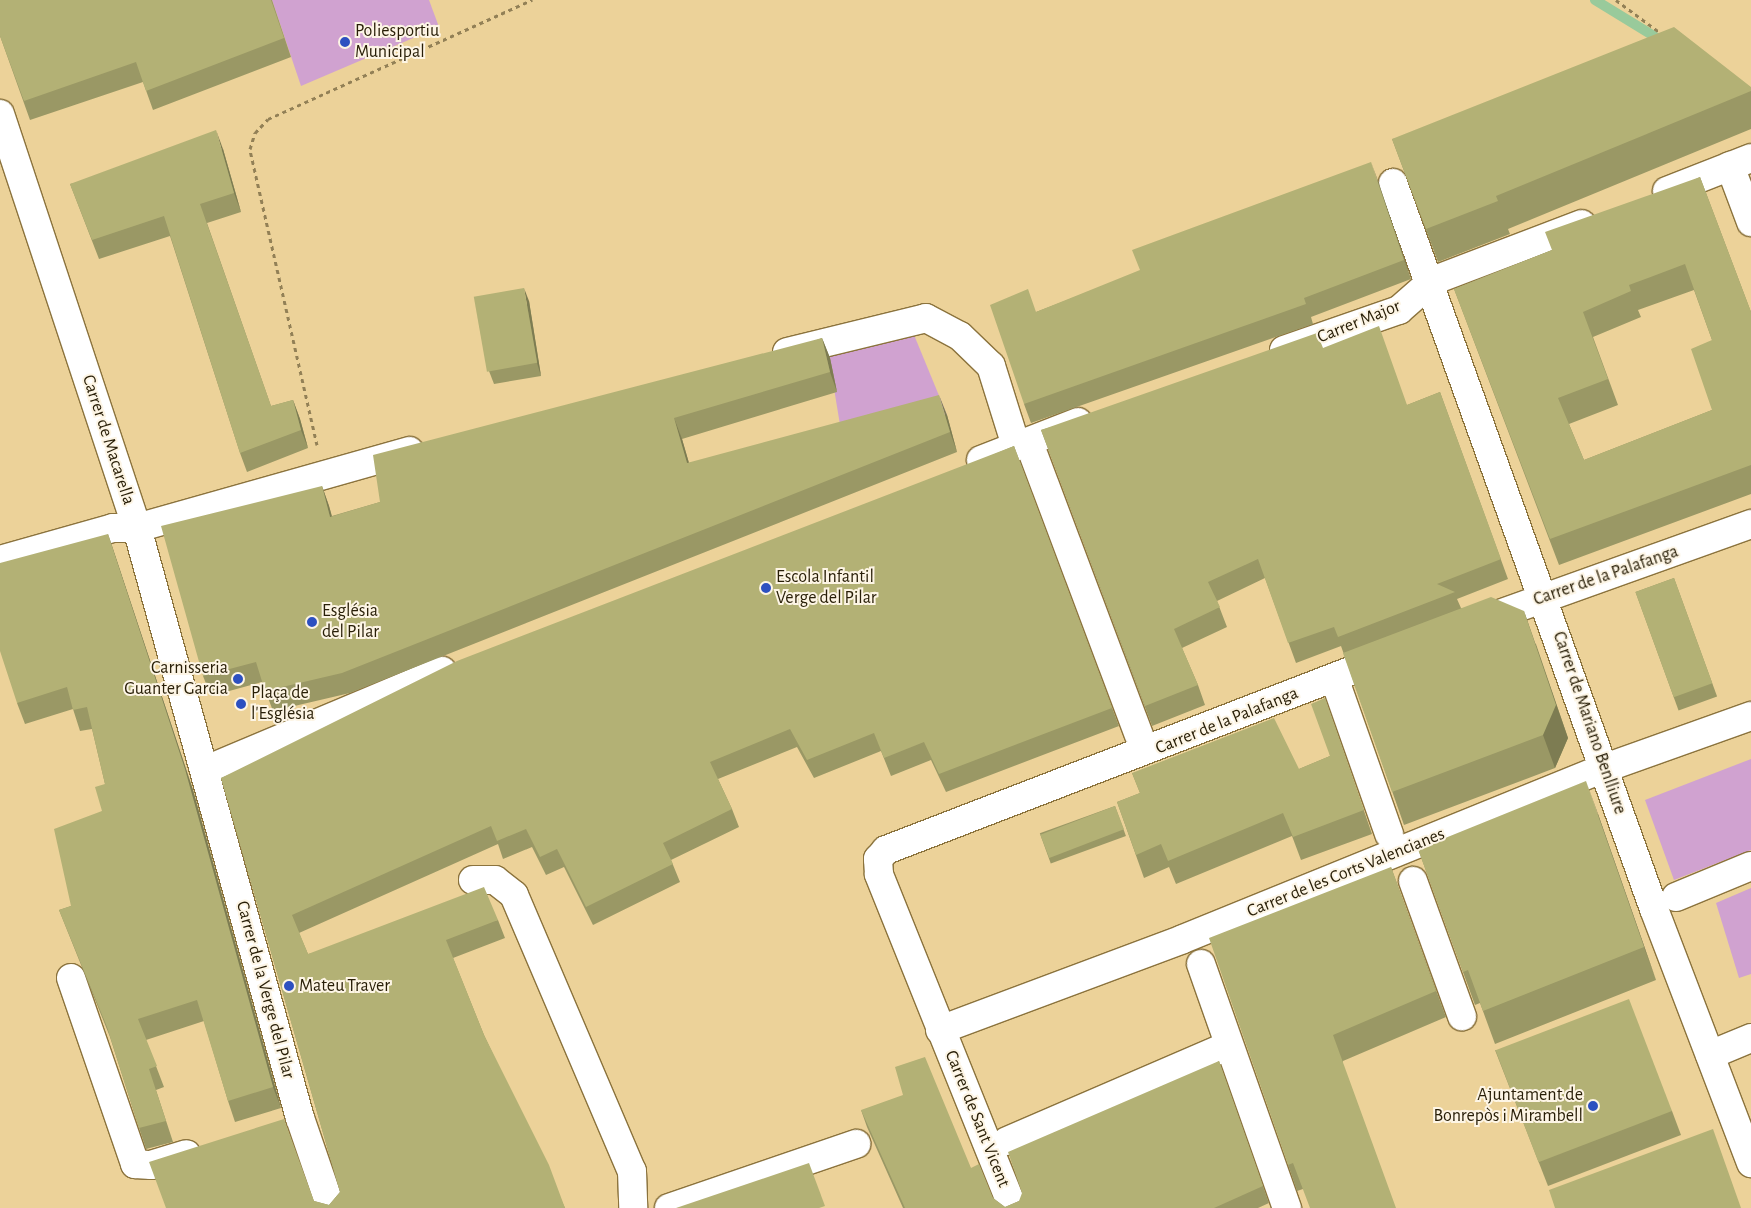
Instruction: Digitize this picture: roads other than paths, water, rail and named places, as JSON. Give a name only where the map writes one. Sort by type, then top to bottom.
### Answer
[{"type":"street","name":"Carrer de Macarella","points":[[0,114],[137,528],[206,770]]},
{"type":"street","points":[[1638,202],[1740,162],[1751,222]]},
{"type":"street","name":"Carrer de Mariano Benlliure","points":[[1393,183],[1432,281],[1440,324],[1544,598],[1751,1163]]},
{"type":"street","name":"Carrer Major","points":[[1259,359],[1399,310],[1432,281],[1611,213]]},
{"type":"street","points":[[764,358],[926,318],[960,336],[991,366],[1138,735]]},
{"type":"street","points":[[958,468],[1025,451],[1100,415]]},
{"type":"street","points":[[0,560],[112,528],[137,528],[324,473],[409,451]]},
{"type":"street","name":"Carrer de la Palafanga","points":[[1456,631],[1751,524]]},
{"type":"street","name":"Carrer de la Palafanga","points":[[940,1030],[879,874],[878,860],[886,850],[1411,648]]},
{"type":"street","points":[[206,770],[466,661]]},
{"type":"street","points":[[1337,686],[1389,834]]},
{"type":"street","name":"Carrer de les Corts Valencianes","points":[[940,1030],[1184,938],[1605,768],[1751,716]]},
{"type":"street","name":"Carrer de la Verge del Pilar","points":[[206,770],[300,1118],[331,1208]]},
{"type":"street","points":[[1676,897],[1751,866]]},
{"type":"street","points":[[473,880],[495,880],[514,895],[632,1171],[633,1208]]},
{"type":"street","points":[[1414,882],[1462,1016]]},
{"type":"street","points":[[1200,964],[1228,1046],[1299,1207]]},
{"type":"street","points":[[71,978],[135,1164],[151,1165],[216,1145]]},
{"type":"street","name":"Carrer de Sant Vicent","points":[[940,1030],[1013,1208]]},
{"type":"street","points":[[1710,1055],[1751,1038]]},
{"type":"street","points":[[1008,1141],[1228,1046]]},
{"type":"street","points":[[271,1127],[300,1118]]},
{"type":"street","points":[[669,1208],[856,1144]]},
{"type":"waterway","points":[[1595,0],[1662,41]]},
{"type":"place","name":"Poliesportiu Municipal","points":[[345,42]]},
{"type":"place","name":"Escola Infantil Verge del Pilar","points":[[766,588]]},
{"type":"place","name":"Església del Pilar","points":[[312,622]]},
{"type":"place","name":"Carnisseria Guanter Garcia","points":[[238,679]]},
{"type":"place","name":"Plaça de l'Església","points":[[241,704]]},
{"type":"place","name":"Mateu Traver","points":[[289,986]]},
{"type":"place","name":"Ajuntament de Bonrepòs i Mirambell","points":[[1593,1106]]}]
